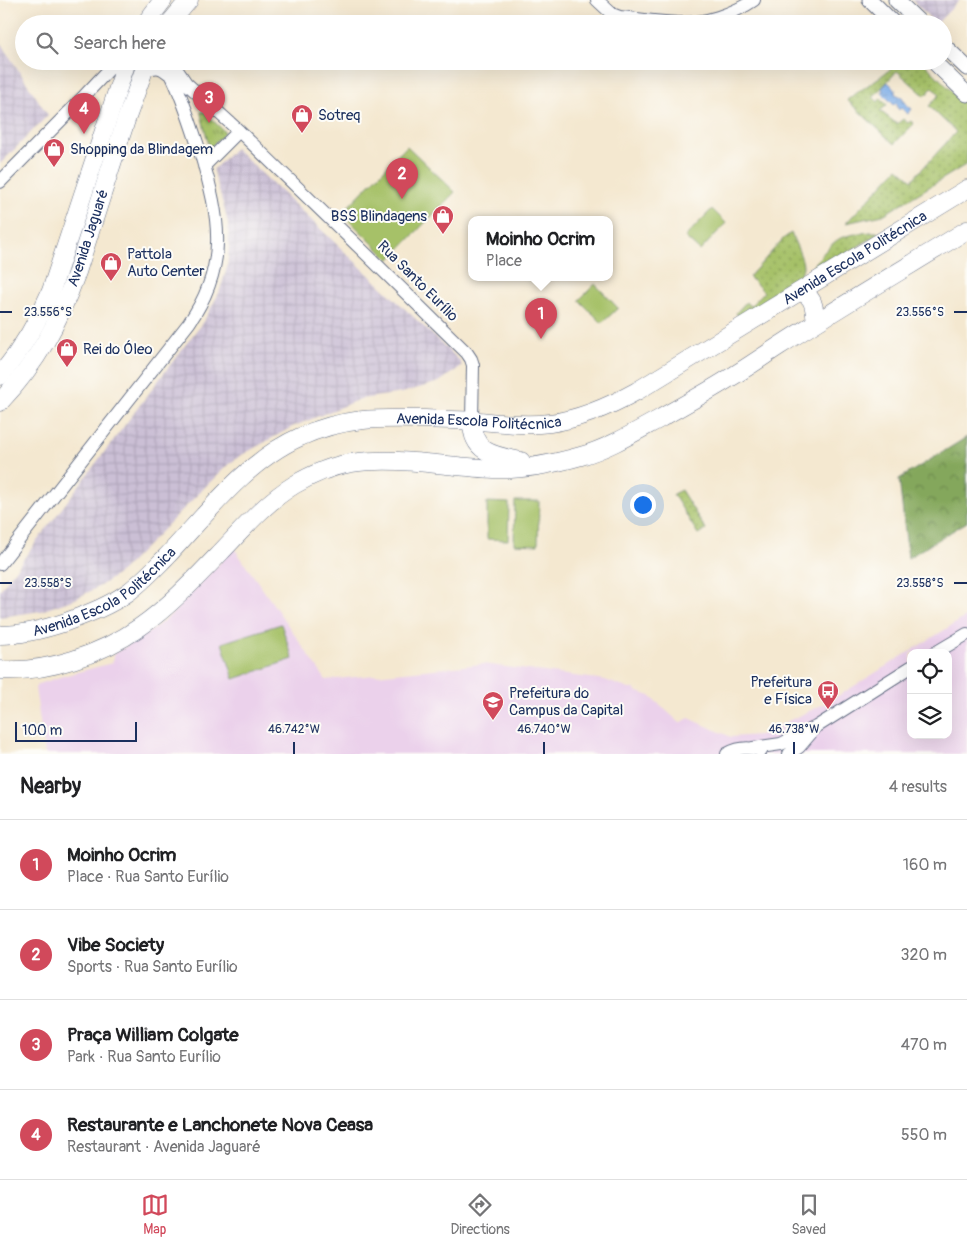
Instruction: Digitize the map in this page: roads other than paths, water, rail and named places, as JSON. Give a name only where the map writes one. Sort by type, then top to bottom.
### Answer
[{"type":"highway","points":[[176,15],[189,0]]},
{"type":"highway","name":"Avenida Jaguaré","points":[[0,376],[31,332],[51,291],[124,70]]},
{"type":"highway","name":"Avenida Jaguaré","points":[[0,402],[34,361],[51,333],[68,296],[80,265],[126,120],[145,70]]},
{"type":"highway","name":"Avenida Escola Politécnica","points":[[0,635],[32,632],[56,625],[88,614],[127,593],[156,567],[250,470],[269,455],[298,437],[334,424],[368,418],[472,420],[521,424],[549,423],[570,419],[612,405],[967,189]]},
{"type":"highway","points":[[0,670],[33,669],[56,664],[91,653],[126,637],[164,608],[252,519],[274,500],[301,481],[327,469],[354,463],[389,461],[495,469],[523,468],[552,464],[585,455],[630,435],[729,378],[816,322],[967,230]]},
{"type":"highway","points":[[799,292],[806,294],[812,300],[816,322]]},
{"type":"highway","points":[[472,420],[476,442],[488,453],[520,461],[552,464]]},
{"type":"main road","points":[[896,0],[912,15]]},
{"type":"main road","points":[[876,2],[887,15]]},
{"type":"main road","points":[[952,54],[967,68]]},
{"type":"main road","points":[[942,70],[967,94]]},
{"type":"street","points":[[597,0],[612,14],[616,15]]},
{"type":"street","points":[[722,15],[754,0]]},
{"type":"street","points":[[0,182],[109,70]]},
{"type":"street","name":"Rua Santo Eurílio","points":[[165,70],[172,76],[186,83]]},
{"type":"street","name":"Rua Santo Eurílio","points":[[177,70],[186,83],[361,248],[467,353],[473,365],[472,420]]},
{"type":"street","points":[[0,564],[184,330],[199,308],[208,286],[214,266],[218,234],[212,192],[190,120],[172,76]]},
{"type":"street","points":[[91,89],[100,86],[110,88],[115,97]]},
{"type":"street","points":[[190,120],[197,100],[202,98]]},
{"type":"street","points":[[204,166],[239,131]]},
{"type":"street","points":[[942,649],[967,634]]},
{"type":"street","points":[[726,754],[744,748],[759,751],[781,744],[816,727],[907,670]]},
{"type":"street","points":[[789,754],[816,727]]},
{"type":"water","points":[[888,82],[895,89],[895,94],[902,97],[912,109],[908,114],[901,108],[899,110],[896,103],[894,105],[882,93],[882,88]]},
{"type":"place","name":"Praça William Colgate","points":[[209,123]]},
{"type":"place","name":"Restaurante e Lanchonete Nova Ceasa","points":[[84,134]]},
{"type":"place","name":"Sotreq","points":[[302,134]]},
{"type":"place","name":"Shopping da Blindagem","points":[[54,168]]},
{"type":"place","name":"Vibe Society","points":[[402,199]]},
{"type":"place","name":"BSS Blindagens","points":[[443,235]]},
{"type":"place","name":"Pattola Auto Center","points":[[111,282]]},
{"type":"place","name":"Moinho Ocrim","points":[[541,339]]},
{"type":"place","name":"Rei do Óleo","points":[[67,368]]},
{"type":"place","name":"Prefeitura e Física","points":[[828,710]]},
{"type":"place","name":"Prefeitura do Campus da Capital","points":[[493,721]]}]
